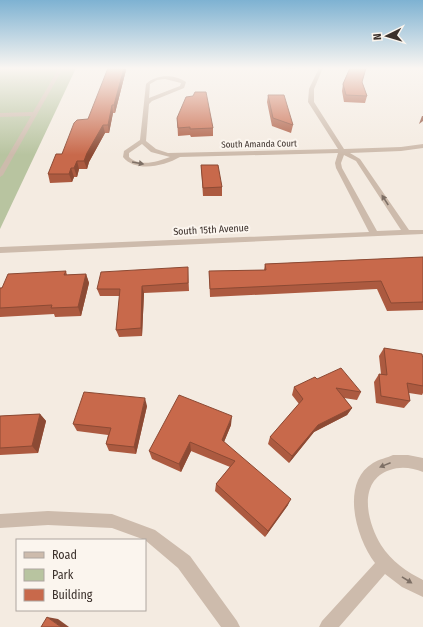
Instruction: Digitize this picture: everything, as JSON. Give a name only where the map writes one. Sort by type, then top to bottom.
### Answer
[{"type":"street","points":[[0,175],[44,97]]},
{"type":"street","points":[[143,141],[147,97]]},
{"type":"street","points":[[146,104],[150,100],[157,97]]},
{"type":"street","points":[[311,97],[317,111],[342,151],[358,160],[363,166],[406,232]]},
{"type":"street","points":[[0,115],[35,114]]},
{"type":"street","name":"South Amanda Court","points":[[178,156],[158,164],[140,164],[132,163],[126,157],[126,152],[143,141],[145,145],[160,153],[178,156],[401,149],[423,146]]},
{"type":"street","points":[[342,151],[338,163],[339,168],[374,233]]},
{"type":"street","name":"South 15th Avenue","points":[[0,250],[423,232]]},
{"type":"street","points":[[423,465],[402,460],[386,463],[373,471],[364,484],[360,501],[362,521],[370,543],[385,563],[406,581],[423,589]]},
{"type":"street","points":[[0,521],[48,518],[112,521],[150,535],[184,562],[231,627]]},
{"type":"street","points":[[328,627],[385,563]]},
{"type":"green space","points":[[0,97],[62,97],[0,229]]},
{"type":"building","points":[[97,97],[116,97],[114,105],[112,105],[108,125],[103,125],[84,161],[77,161],[74,168],[71,168],[69,174],[48,174],[56,154],[62,154],[74,123],[77,120],[88,119]]},
{"type":"building","points":[[186,97],[207,97],[213,128],[178,128],[177,118]]},
{"type":"building","points":[[268,97],[285,97],[293,125],[273,118]]},
{"type":"building","points":[[201,165],[218,165],[222,187],[203,188]]},
{"type":"building","points":[[423,257],[423,302],[391,303],[381,281],[210,289],[209,271],[266,270],[265,264]]},
{"type":"building","points":[[188,267],[188,283],[142,286],[141,328],[116,330],[120,289],[97,289],[101,272]]},
{"type":"building","points":[[66,271],[64,275],[86,274],[78,307],[51,308],[52,305],[0,308],[0,288],[2,288],[8,274]]},
{"type":"building","points":[[384,348],[422,354],[423,386],[407,383],[410,401],[381,396],[379,374],[387,375]]},
{"type":"building","points":[[341,368],[361,392],[336,388],[352,408],[318,425],[292,456],[270,437],[303,399],[294,387],[315,377],[317,379]]},
{"type":"building","points":[[84,392],[145,398],[134,447],[106,444],[111,428],[73,424]]},
{"type":"building","points":[[179,395],[232,416],[222,440],[291,499],[268,531],[216,484],[235,461],[190,442],[179,464],[149,451]]},
{"type":"building","points":[[40,414],[32,446],[0,448],[0,416]]},
{"type":"building","points":[[47,617],[61,627],[41,627]]}]
